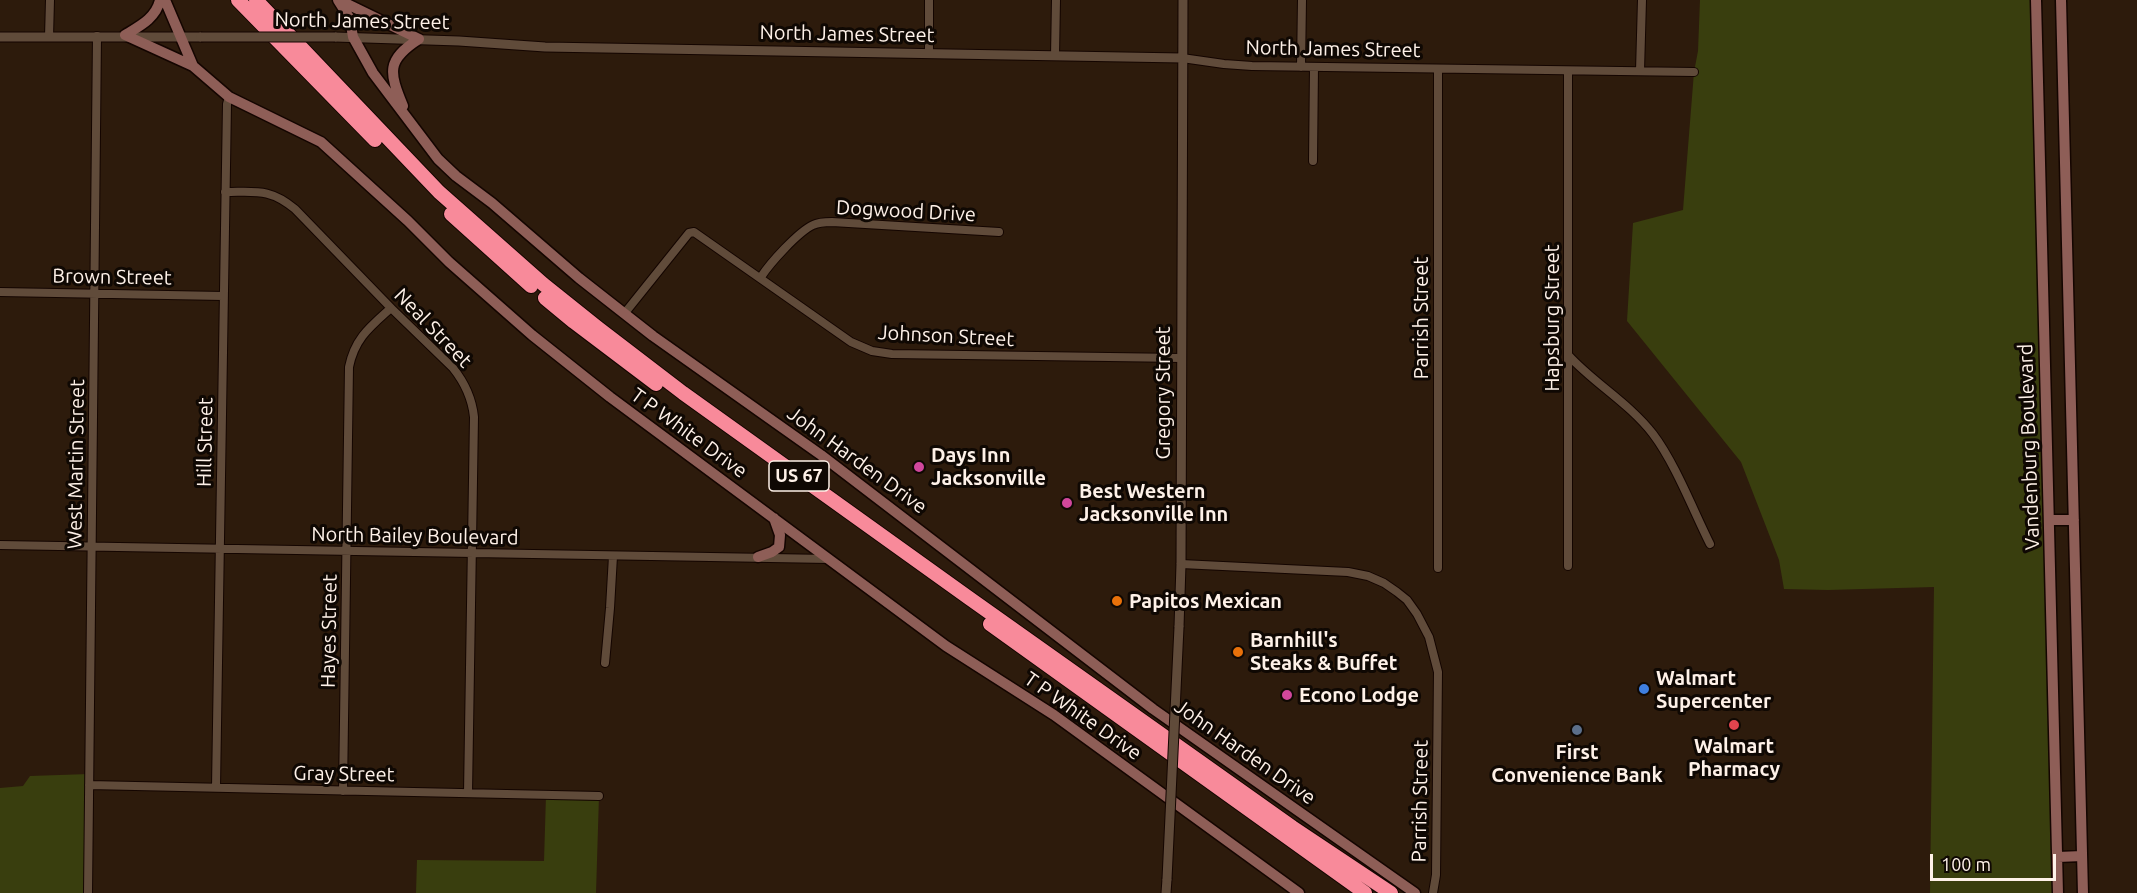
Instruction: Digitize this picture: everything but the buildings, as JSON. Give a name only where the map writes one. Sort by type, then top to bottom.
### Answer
[{"type":"highway","name":"US 67","points":[[238,0],[459,223],[574,322],[839,516],[1365,893]]},
{"type":"highway","name":"US 67","points":[[256,0],[439,192],[543,284],[598,328],[702,407],[951,585],[1292,827],[1391,893]]},
{"type":"main road","points":[[125,35],[147,21],[158,8],[159,0]]},
{"type":"main road","name":"T P White Drive","points":[[165,0],[193,66],[229,97],[321,142],[408,221],[449,262],[532,335],[610,397],[946,646],[1054,715],[1299,893]]},
{"type":"main road","points":[[338,0],[419,39]]},
{"type":"main road","name":"John Harden Drive","points":[[338,0],[350,19],[353,37],[376,78],[438,159],[571,272],[624,314],[821,455],[1153,709],[1415,893]]},
{"type":"main road","name":"Vandenburg Boulevard","points":[[2036,0],[2058,893]]},
{"type":"main road","points":[[2061,0],[2083,893]]},
{"type":"main road","points":[[125,35],[193,66]]},
{"type":"main road","points":[[406,116],[394,85],[393,66],[405,48],[419,39]]},
{"type":"main road","points":[[758,557],[779,547],[780,535],[774,518]]},
{"type":"main road","points":[[2049,520],[2074,520]]},
{"type":"main road","points":[[2058,857],[2082,856]]},
{"type":"street","points":[[49,37],[50,0]]},
{"type":"street","points":[[929,0],[929,54]]},
{"type":"street","points":[[1055,56],[1056,0]]},
{"type":"street","name":"Gregory Street","points":[[1166,893],[1181,564],[1182,0]]},
{"type":"street","points":[[1301,67],[1302,0]]},
{"type":"street","points":[[1640,71],[1642,0]]},
{"type":"street","name":"North James Street","points":[[0,37],[125,35],[353,37],[545,47],[1182,58],[1224,64],[1301,67],[1694,72]]},
{"type":"street","name":"West Martin Street","points":[[88,893],[97,36]]},
{"type":"street","points":[[1313,161],[1314,67]]},
{"type":"street","name":"Parrish Street","points":[[1438,69],[1438,568]]},
{"type":"street","name":"Hapsburg Street","points":[[1569,71],[1569,566]]},
{"type":"street","name":"Hill Street","points":[[216,787],[223,296],[229,97]]},
{"type":"street","name":"Neal Street","points":[[225,192],[265,192],[284,200],[295,208],[391,308],[453,368],[461,378],[472,401],[474,417],[473,554],[468,793]]},
{"type":"street","name":"Dogwood Drive","points":[[761,277],[782,252],[807,229],[820,223],[999,232]]},
{"type":"street","name":"Johnson Street","points":[[624,314],[689,233],[694,232],[851,342],[884,353],[1181,358]]},
{"type":"street","name":"Brown Street","points":[[0,292],[223,296]]},
{"type":"street","name":"Hayes Street","points":[[343,791],[349,367],[351,356],[359,339],[391,308]]},
{"type":"street","points":[[1569,356],[1582,370],[1608,389],[1653,434],[1710,544]]},
{"type":"street","name":"North Bailey Boulevard","points":[[0,545],[829,559]]},
{"type":"street","points":[[605,663],[613,556]]},
{"type":"street","name":"Parrish Street","points":[[1181,564],[1348,572],[1368,576],[1384,583],[1407,600],[1429,637],[1438,672],[1436,875],[1433,893]]},
{"type":"street","name":"Gray Street","points":[[89,785],[599,796]]},
{"type":"green space","points":[[1700,0],[2036,0],[2058,893],[1930,893],[1934,587],[1784,589],[1779,560],[1741,462],[1627,321],[1633,223],[1683,210],[1694,72],[1698,51]]},
{"type":"green space","points":[[89,774],[88,893],[0,893],[0,788],[23,786],[30,776]]},
{"type":"green space","points":[[546,795],[599,796],[596,893],[416,893],[417,860],[544,861]]},
{"type":"place","name":"Days Inn Jacksonville","points":[[919,467]]},
{"type":"place","name":"Best Western Jacksonville Inn","points":[[1067,503]]},
{"type":"place","name":"Papitos Mexican","points":[[1117,601]]},
{"type":"place","name":"Barnhill's Steaks & Buffet","points":[[1238,652]]},
{"type":"place","name":"Walmart Supercenter","points":[[1644,689]]},
{"type":"place","name":"Econo Lodge","points":[[1287,695]]},
{"type":"place","name":"Walmart Pharmacy","points":[[1734,725]]},
{"type":"place","name":"First Convenience Bank","points":[[1577,730]]}]
